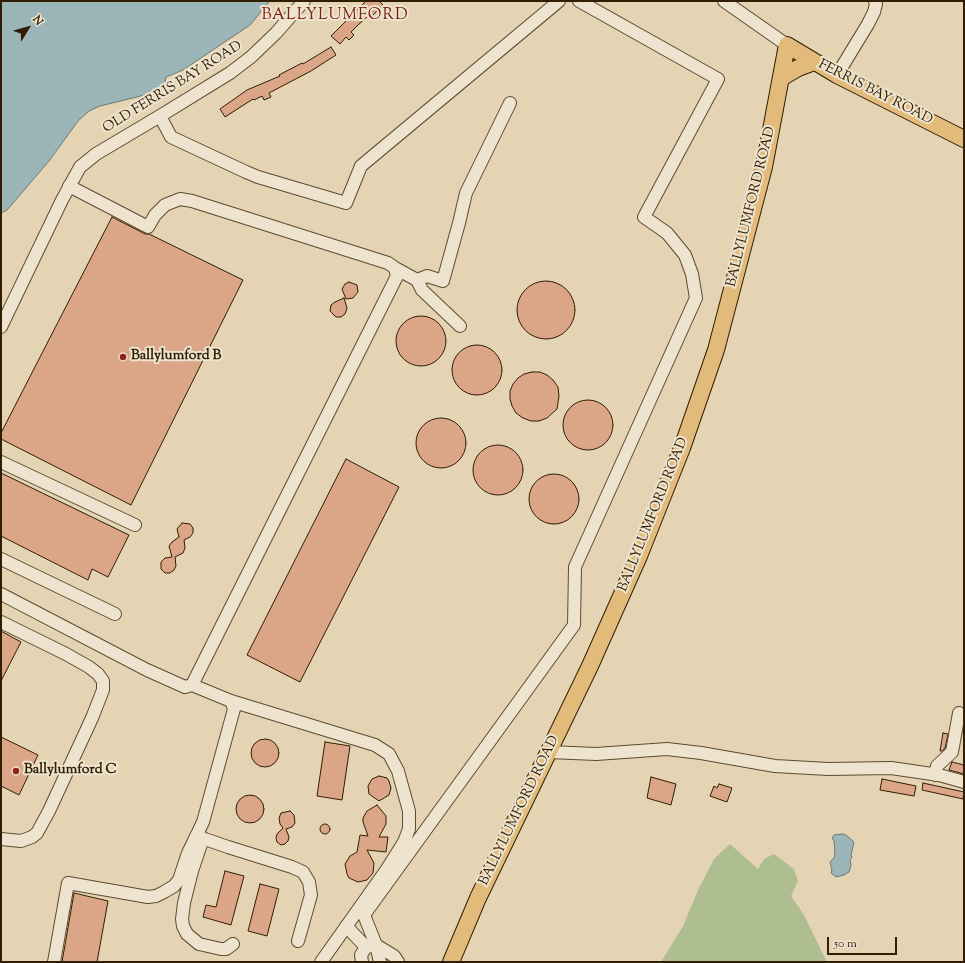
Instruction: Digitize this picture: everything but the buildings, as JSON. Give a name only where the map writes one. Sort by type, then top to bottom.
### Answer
[{"type":"main road","name":"FERRIS BAY ROAD","points":[[787,45],[837,75],[964,139]]},
{"type":"main road","name":"BALLYLUMFORD ROAD","points":[[451,962],[478,898],[590,666],[639,556],[669,481],[716,350],[764,166],[787,45]]},
{"type":"main road","points":[[781,78],[798,68],[814,62]]},
{"type":"street","name":"OLD FERRIS BAY ROAD","points":[[3,321],[69,186],[80,167],[96,154],[230,73],[251,57],[276,34],[304,1]]},
{"type":"street","points":[[160,116],[171,137],[246,172],[346,203],[361,166],[559,1]]},
{"type":"street","points":[[380,962],[371,946],[364,915],[574,625],[575,567],[696,298],[692,274],[685,255],[667,233],[644,217],[718,79],[579,1]]},
{"type":"street","points":[[724,1],[787,45]]},
{"type":"street","points":[[837,75],[868,24],[874,12],[876,4],[875,1]]},
{"type":"street","points":[[417,280],[427,276],[443,281],[466,193],[510,102]]},
{"type":"street","points":[[69,186],[148,227],[155,215],[165,205],[180,199],[192,201],[388,263],[417,280],[422,290],[460,326]]},
{"type":"street","points":[[192,685],[397,276],[395,268]]},
{"type":"street","points":[[1,462],[135,525]]},
{"type":"street","points":[[1,559],[115,614]]},
{"type":"street","points":[[1,594],[147,670],[184,687],[192,685],[231,702],[375,745],[389,754],[398,771],[407,802],[410,822],[409,829],[404,842],[387,869],[321,962]]},
{"type":"street","points":[[1,622],[89,667],[98,674],[103,681],[103,690],[92,718],[52,805],[37,833],[32,837],[21,841],[1,839]]},
{"type":"street","points":[[231,702],[234,709],[203,822],[184,903],[182,926],[186,934],[199,944],[221,949],[226,949],[233,944]]},
{"type":"street","points":[[935,775],[937,766],[952,752],[959,713]]},
{"type":"street","points":[[549,752],[596,754],[667,749],[701,753],[775,766],[828,769],[890,768],[935,775],[964,782]]},
{"type":"street","points":[[200,837],[303,872],[309,882],[311,896],[298,941]]},
{"type":"street","points":[[54,962],[68,883],[148,897],[156,896],[174,886],[179,880],[188,853],[200,837]]},
{"type":"street","points":[[346,926],[371,946],[394,956],[398,962]]},
{"type":"street","points":[[362,962],[361,955],[371,946]]},
{"type":"green space","points":[[730,844],[758,869],[764,859],[774,854],[794,869],[798,881],[791,896],[804,915],[827,962],[661,962],[683,926],[699,888],[714,859]]},
{"type":"water","points":[[1,1],[270,1],[250,25],[183,70],[166,77],[165,83],[149,94],[100,106],[89,111],[78,121],[49,161],[7,210],[1,213]]},
{"type":"water","points":[[834,835],[846,835],[854,842],[851,855],[852,857],[850,860],[851,865],[849,872],[836,877],[831,873],[832,870],[830,862],[834,858],[835,853],[834,841],[832,838]]},
{"type":"place","name":"Ballylumford B","points":[[123,357]]},
{"type":"place","name":"Ballylumford C","points":[[16,771]]},
{"type":"district","name":"BALLYLUMFORD","points":[[335,16]]}]
